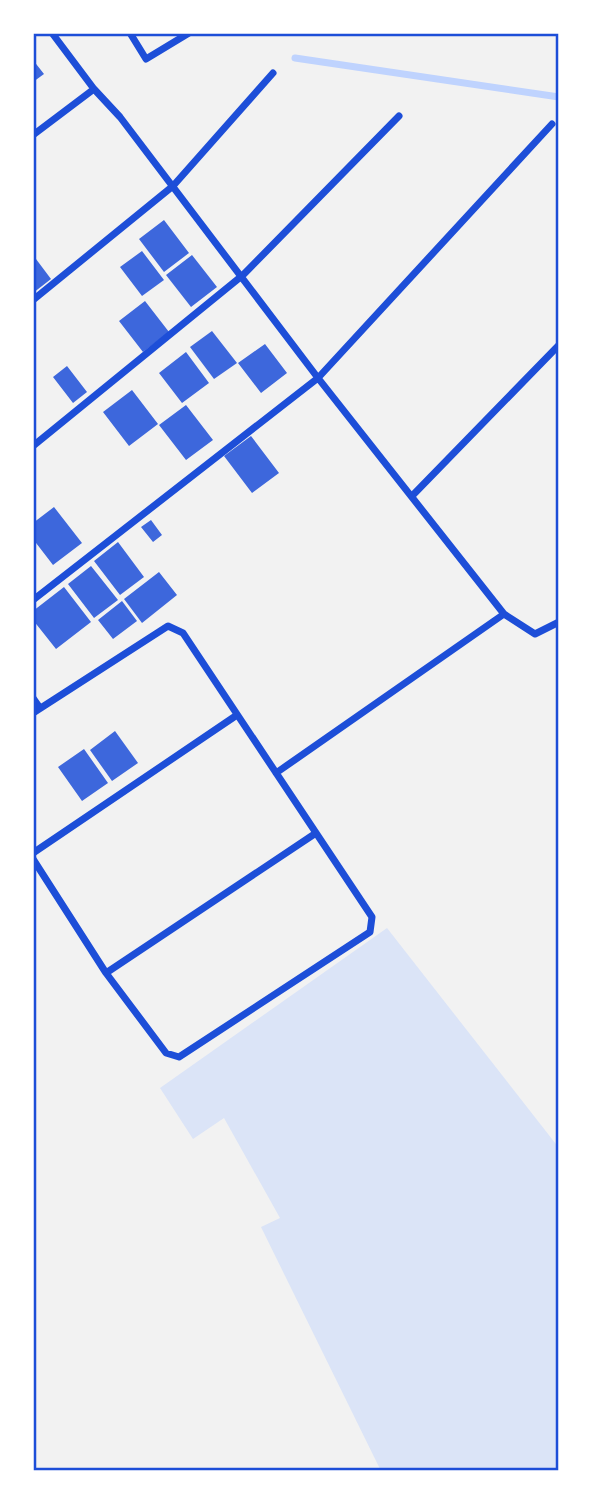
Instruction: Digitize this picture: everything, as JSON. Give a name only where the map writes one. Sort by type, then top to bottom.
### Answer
[{"type":"street","points":[[52,33],[243,275],[318,377],[504,614],[535,634],[559,622]]},
{"type":"street","points":[[130,33],[146,58],[189,33]]},
{"type":"street","points":[[33,300],[173,186],[273,73]]},
{"type":"street","points":[[33,135],[94,89]]},
{"type":"street","points":[[33,446],[243,275],[399,116]]},
{"type":"street","points":[[33,600],[318,377],[552,124]]},
{"type":"street","points":[[412,496],[559,345]]},
{"type":"street","points":[[276,773],[504,614]]},
{"type":"street","points":[[33,698],[37,711],[168,626],[183,633],[372,917],[370,932],[179,1057],[166,1053],[106,973],[33,859]]},
{"type":"street","points":[[33,853],[237,715]]},
{"type":"street","points":[[106,973],[316,833]]},
{"type":"shaded area","points":[[387,928],[559,1148],[559,1471],[381,1471],[261,1227],[280,1218],[224,1118],[193,1139],[160,1088]]},
{"type":"building","points":[[33,60],[44,74],[33,82]]},
{"type":"building","points":[[164,220],[189,253],[164,272],[139,239]]},
{"type":"building","points":[[142,251],[164,280],[142,296],[120,267]]},
{"type":"building","points":[[33,255],[51,279],[33,293]]},
{"type":"building","points":[[192,255],[217,287],[191,307],[166,275]]},
{"type":"building","points":[[145,301],[169,332],[143,352],[119,321]]},
{"type":"building","points":[[212,331],[237,363],[214,379],[190,347]]},
{"type":"building","points":[[265,344],[287,373],[261,393],[238,363]]},
{"type":"building","points":[[186,352],[209,383],[182,403],[159,373]]},
{"type":"building","points":[[67,366],[87,392],[73,403],[53,377]]},
{"type":"building","points":[[132,390],[158,424],[129,446],[103,412]]},
{"type":"building","points":[[186,405],[213,440],[186,460],[159,425]]},
{"type":"building","points":[[251,436],[279,473],[252,493],[224,456]]},
{"type":"building","points":[[54,507],[82,543],[53,565],[33,539],[33,523]]},
{"type":"building","points":[[151,520],[162,535],[153,542],[141,527]]},
{"type":"building","points":[[118,542],[144,577],[120,595],[94,561]]},
{"type":"building","points":[[91,566],[118,600],[94,618],[68,584]]},
{"type":"building","points":[[159,572],[177,595],[142,623],[124,599]]},
{"type":"building","points":[[64,587],[91,622],[56,649],[33,620],[33,611]]},
{"type":"building","points":[[122,601],[137,621],[113,639],[98,620]]},
{"type":"building","points":[[115,731],[138,763],[112,781],[90,750]]},
{"type":"building","points":[[84,749],[108,783],[82,801],[58,767]]},
{"type":"waterway","points":[[295,58],[559,97]]}]
